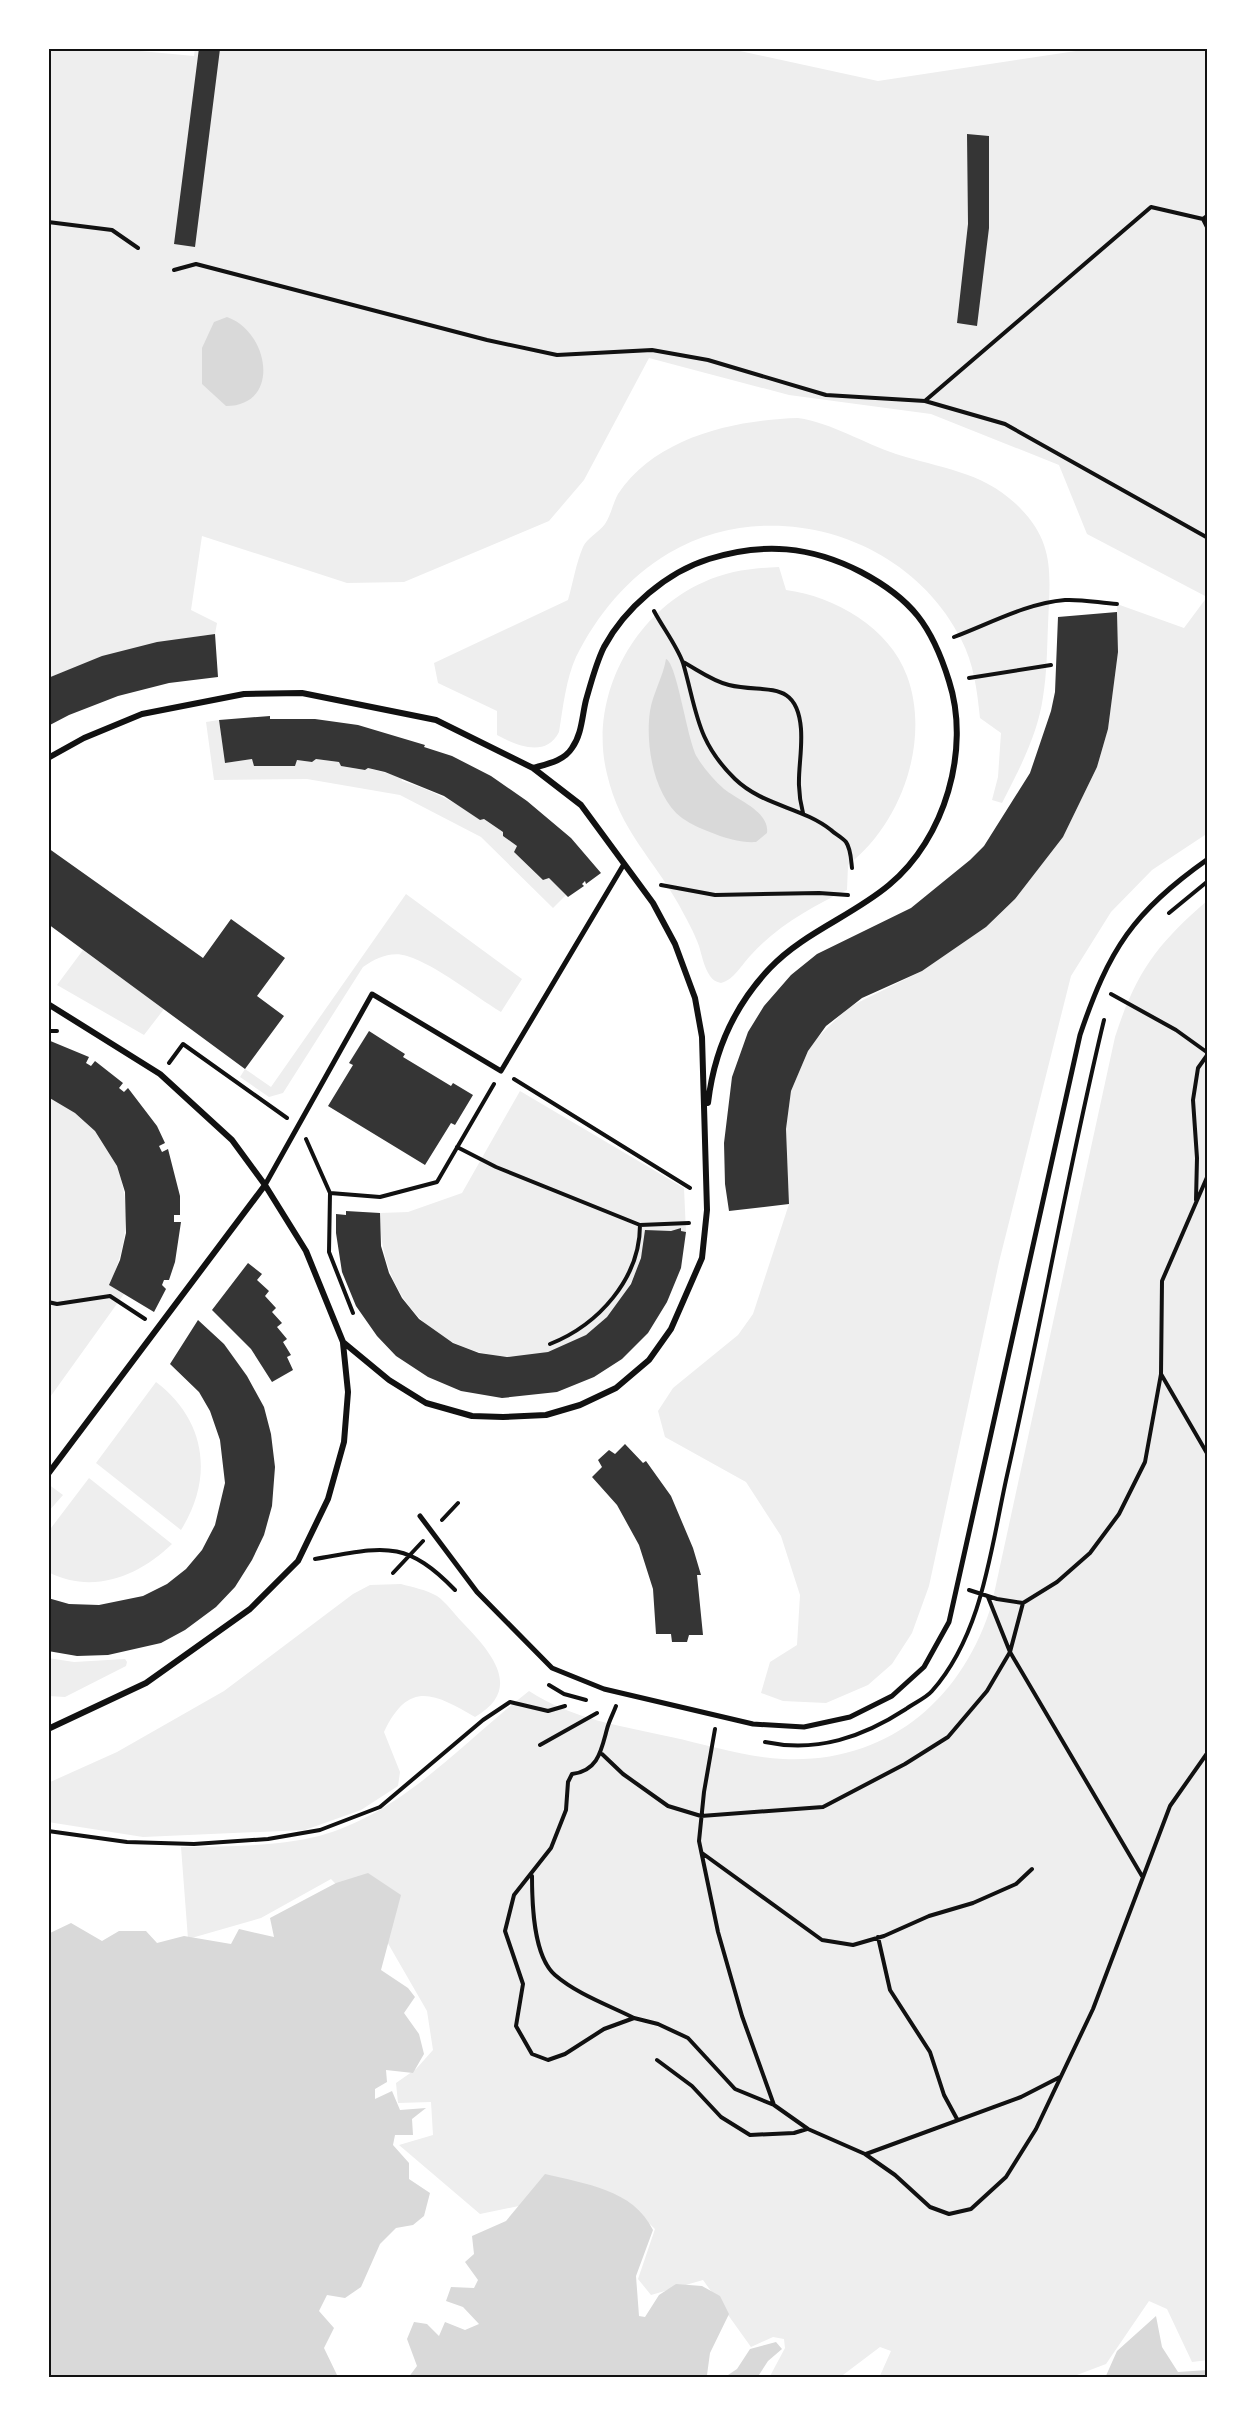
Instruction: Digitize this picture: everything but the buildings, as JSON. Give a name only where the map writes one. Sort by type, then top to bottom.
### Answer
[{"type":"street","points":[[533,768],[559,760],[572,750],[580,731],[586,702],[604,648],[622,621],[647,594],[678,573],[708,559],[747,550],[785,547],[843,563],[879,582],[910,605],[928,628],[941,654],[953,692],[957,727],[954,764],[936,824],[923,846],[891,884],[797,946],[771,967],[749,994],[729,1024],[712,1069],[706,1119]]},
{"type":"street","points":[[48,758],[84,738],[142,714],[244,694],[302,693],[436,720],[533,768],[581,805],[653,903],[675,944],[695,998],[702,1037],[707,1210],[702,1258],[672,1329],[649,1360],[616,1388],[580,1406],[546,1415],[472,1416],[426,1403],[356,1356],[343,1342]]},
{"type":"street","points":[[420,1516],[477,1592],[552,1668],[582,1682],[753,1724],[804,1727],[850,1717],[892,1696],[924,1667],[949,1622],[1080,1035],[1096,987],[1115,949],[1138,919],[1182,877],[1208,859]]},
{"type":"street","points":[[48,1474],[265,1185],[372,994],[501,1071],[624,864]]},
{"type":"street","points":[[48,1004],[160,1074],[232,1140],[265,1185],[306,1251],[343,1342],[348,1392],[344,1442],[328,1499],[298,1561],[250,1609],[146,1683],[48,1729]]},
{"type":"path","points":[[925,401],[1151,207],[1203,219]]},
{"type":"path","points":[[1203,219],[1208,215]]},
{"type":"path","points":[[1203,219],[1208,229]]},
{"type":"path","points":[[48,222],[112,230],[138,248]]},
{"type":"path","points":[[174,270],[196,264],[487,340],[557,355],[652,350],[708,360],[826,395],[925,401],[1005,424],[1208,538]]},
{"type":"path","points":[[954,637],[1011,614],[1053,602],[1067,600],[1117,604]]},
{"type":"path","points":[[654,611],[682,662],[694,716],[706,742],[718,760],[735,779],[753,793],[771,803],[819,820],[846,841],[852,868]]},
{"type":"path","points":[[682,662],[715,681],[729,685],[773,690],[785,693],[791,699],[796,707],[801,730],[797,774],[803,813]]},
{"type":"path","points":[[969,678],[1051,665]]},
{"type":"path","points":[[1164,917],[1208,881]]},
{"type":"path","points":[[662,885],[715,895],[819,892],[848,895]]},
{"type":"path","points":[[1108,1004],[1117,984]]},
{"type":"path","points":[[1128,1003],[1176,1030],[1208,1054],[1198,1068],[1193,1101],[1197,1158],[1196,1202]]},
{"type":"path","points":[[757,1740],[778,1744],[822,1744],[859,1736],[931,1692],[955,1656],[974,1621],[1105,1014]]},
{"type":"path","points":[[48,1030],[57,1031]]},
{"type":"path","points":[[169,1064],[183,1044],[298,1126],[309,1142],[330,1193],[329,1252],[353,1313]]},
{"type":"path","points":[[330,1193],[380,1197],[437,1182],[501,1071],[690,1186]]},
{"type":"path","points":[[457,1147],[496,1167],[640,1225],[689,1224]]},
{"type":"path","points":[[957,1586],[987,1596],[1023,1603],[1057,1582],[1090,1553],[1119,1514],[1145,1462],[1161,1374],[1162,1281],[1208,1174]]},
{"type":"path","points":[[550,1344],[584,1327],[616,1293],[632,1267],[640,1237],[640,1225]]},
{"type":"path","points":[[48,1302],[57,1304],[110,1296],[151,1323]]},
{"type":"path","points":[[1161,1374],[1208,1455]]},
{"type":"path","points":[[298,1561],[379,1548],[410,1554],[443,1578],[459,1595]]},
{"type":"path","points":[[987,1596],[1010,1652],[1142,1877]]},
{"type":"path","points":[[602,1754],[623,1774],[668,1806],[701,1816],[823,1807],[895,1769],[948,1737],[987,1691],[1010,1652],[1023,1603]]},
{"type":"path","points":[[544,1682],[564,1694],[595,1702]]},
{"type":"path","points":[[620,1693],[602,1754],[592,1767],[581,1773],[572,1774],[568,1782],[566,1810],[551,1848],[514,1895],[505,1931],[523,1984],[516,2026],[531,2054],[548,2060],[565,2055],[604,2029],[634,2018]]},
{"type":"path","points":[[48,1831],[127,1842],[194,1844],[268,1839],[320,1830],[380,1807],[483,1720],[510,1702],[548,1711],[565,1706]]},
{"type":"path","points":[[605,1705],[627,1711]]},
{"type":"path","points":[[540,1745],[597,1713]]},
{"type":"path","points":[[718,1715],[699,1841],[718,1932],[742,2016],[774,2105]]},
{"type":"path","points":[[704,1729],[726,1733]]},
{"type":"path","points":[[532,1875],[532,1914],[543,1955],[553,1974],[634,2018],[658,2024],[688,2038],[735,2089],[774,2105],[808,2129],[865,2154],[895,2175],[930,2207],[950,2214],[972,2209],[1006,2177],[1036,2129],[1093,2009],[1170,1806],[1208,1752]]},
{"type":"path","points":[[701,1852],[822,1940],[853,1945],[929,1916],[972,1904],[1016,1884],[1032,1869]]},
{"type":"path","points":[[878,1937],[890,1990],[930,2052],[944,2095],[957,2119]]},
{"type":"path","points":[[657,2060],[692,2086],[721,2117],[750,2135],[794,2133],[808,2129]]},
{"type":"path","points":[[865,2154],[1021,2097],[1060,2077]]},
{"type":"shaded area","points":[[48,48],[108,48],[194,56],[195,48],[726,48],[878,81],[1096,48],[1208,48],[1208,833],[1152,870],[1111,912],[1071,976],[999,1262],[929,1586],[912,1633],[892,1664],[868,1685],[826,1703],[783,1701],[761,1693],[770,1662],[797,1645],[800,1595],[781,1536],[746,1482],[665,1437],[658,1411],[673,1388],[738,1335],[753,1314],[789,1204],[786,1129],[791,1091],[808,1051],[817,1038],[849,1007],[922,971],[986,927],[1015,899],[1063,837],[1097,767],[1108,729],[1118,652],[1117,604],[1184,628],[1207,597],[1087,534],[1059,465],[931,414],[789,395],[649,358],[584,480],[549,521],[404,582],[347,583],[202,536],[191,610],[217,623],[215,634],[130,650],[48,678]]},
{"type":"shaded area","points":[[227,317],[242,325],[253,337],[260,352],[263,367],[262,382],[255,394],[244,403],[226,406],[202,384],[202,348],[214,322]]},
{"type":"shaded area","points":[[798,418],[823,424],[884,450],[959,472],[989,484],[1016,504],[1038,532],[1048,560],[1049,574],[1044,688],[1037,725],[1002,803],[992,800],[998,777],[1001,733],[980,718],[972,668],[961,639],[937,603],[907,573],[872,550],[833,534],[792,527],[750,527],[708,535],[669,553],[640,573],[615,598],[584,641],[570,674],[559,732],[547,745],[522,746],[497,735],[497,711],[438,683],[434,663],[568,600],[583,547],[605,524],[618,494],[634,474],[653,458],[698,435],[723,428]]},
{"type":"shaded area","points":[[779,567],[786,590],[804,593],[841,607],[874,629],[888,643],[907,676],[914,701],[913,754],[906,780],[883,827],[867,848],[848,865],[847,890],[784,926],[761,945],[734,975],[721,983],[713,980],[708,973],[695,936],[679,905],[620,812],[607,774],[603,745],[604,716],[611,688],[622,661],[637,636],[656,614],[679,596],[713,578],[741,571]]},
{"type":"shaded area","points":[[666,659],[674,673],[689,735],[697,757],[720,786],[752,807],[764,819],[767,833],[756,842],[730,839],[694,825],[672,809],[664,797],[654,769],[649,724],[651,704]]},
{"type":"shaded area","points":[[219,720],[225,763],[252,759],[255,765],[294,766],[297,760],[312,762],[316,759],[339,762],[341,766],[365,770],[368,768],[401,777],[402,781],[443,797],[503,832],[503,836],[517,846],[515,852],[543,880],[549,878],[566,895],[553,908],[481,837],[400,795],[307,779],[214,780],[206,722]]},
{"type":"shaded area","points":[[406,894],[522,979],[501,1012],[419,961],[395,954],[384,956],[363,967],[283,1093],[269,1097],[240,1077],[245,1069],[271,1087]]},
{"type":"shaded area","points":[[1208,900],[1208,2360],[1192,2362],[1167,2309],[1149,2301],[1106,2364],[1069,2378],[879,2378],[891,2351],[880,2347],[839,2378],[769,2378],[785,2348],[784,2339],[773,2337],[751,2347],[703,2280],[651,2295],[638,2279],[655,2229],[628,2203],[553,2199],[480,2214],[399,2145],[433,2135],[431,2102],[398,2103],[396,2083],[416,2069],[433,2050],[427,2011],[382,1933],[331,1879],[261,1918],[188,1939],[181,1847],[251,1845],[302,1840],[349,1825],[405,1794],[529,1691],[562,1708],[615,1725],[741,1753],[783,1759],[821,1758],[855,1750],[887,1737],[916,1719],[941,1696],[962,1669],[979,1638],[992,1603],[1115,1037],[1131,994],[1150,961],[1175,931]]},
{"type":"shaded area","points":[[83,950],[164,1009],[144,1035],[57,985]]},
{"type":"shaded area","points":[[520,1091],[684,1188],[686,1232],[644,1244],[623,1297],[589,1333],[547,1352],[501,1356],[457,1344],[419,1317],[391,1275],[380,1213],[408,1212],[462,1193]]},
{"type":"shaded area","points":[[48,1097],[74,1112],[95,1131],[110,1153],[120,1177],[125,1203],[125,1230],[120,1258],[109,1285],[124,1294],[48,1400]]},
{"type":"shaded area","points":[[156,1382],[173,1397],[186,1414],[195,1432],[200,1450],[201,1470],[198,1490],[181,1530],[96,1463]]},
{"type":"shaded area","points":[[89,1478],[172,1544],[145,1565],[115,1579],[82,1582],[65,1579],[48,1572],[48,1532]]},
{"type":"shaded area","points":[[48,1484],[63,1495],[48,1512]]},
{"type":"shaded area","points":[[401,1584],[429,1592],[444,1602],[484,1646],[498,1670],[500,1683],[498,1695],[490,1706],[475,1717],[447,1702],[424,1696],[413,1698],[403,1704],[393,1715],[384,1732],[400,1772],[398,1786],[361,1810],[305,1830],[143,1837],[48,1822],[48,1783],[117,1752],[224,1691],[353,1594],[370,1585]]},
{"type":"shaded area","points":[[48,1658],[74,1662],[125,1659],[127,1662],[126,1666],[65,1697],[48,1696]]},
{"type":"shaded area","points":[[368,1873],[401,1895],[381,1970],[408,1988],[415,1997],[404,2013],[419,2034],[424,2054],[413,2073],[386,2070],[387,2082],[375,2089],[375,2099],[392,2091],[400,2110],[426,2108],[412,2119],[413,2135],[395,2135],[393,2145],[409,2163],[409,2179],[430,2193],[424,2216],[413,2225],[396,2228],[380,2244],[361,2287],[345,2298],[327,2295],[319,2311],[334,2328],[324,2348],[337,2375],[335,2378],[48,2378],[48,1934],[71,1923],[102,1941],[119,1931],[146,1931],[157,1943],[184,1936],[231,1944],[239,1929],[274,1937],[270,1918],[336,1883]]},
{"type":"shaded area","points":[[545,2174],[606,2190],[633,2205],[644,2216],[653,2230],[636,2276],[639,2316],[645,2317],[659,2295],[676,2284],[702,2286],[720,2296],[729,2314],[710,2353],[707,2375],[725,2377],[737,2369],[750,2349],[776,2342],[782,2349],[768,2361],[757,2378],[408,2378],[417,2366],[407,2339],[414,2322],[427,2324],[439,2336],[445,2322],[465,2330],[479,2324],[463,2307],[446,2301],[451,2287],[474,2288],[478,2280],[465,2262],[474,2254],[472,2236],[506,2221]]},
{"type":"shaded area","points":[[1156,2316],[1162,2347],[1178,2372],[1208,2370],[1208,2378],[1105,2378],[1117,2351]]}]
